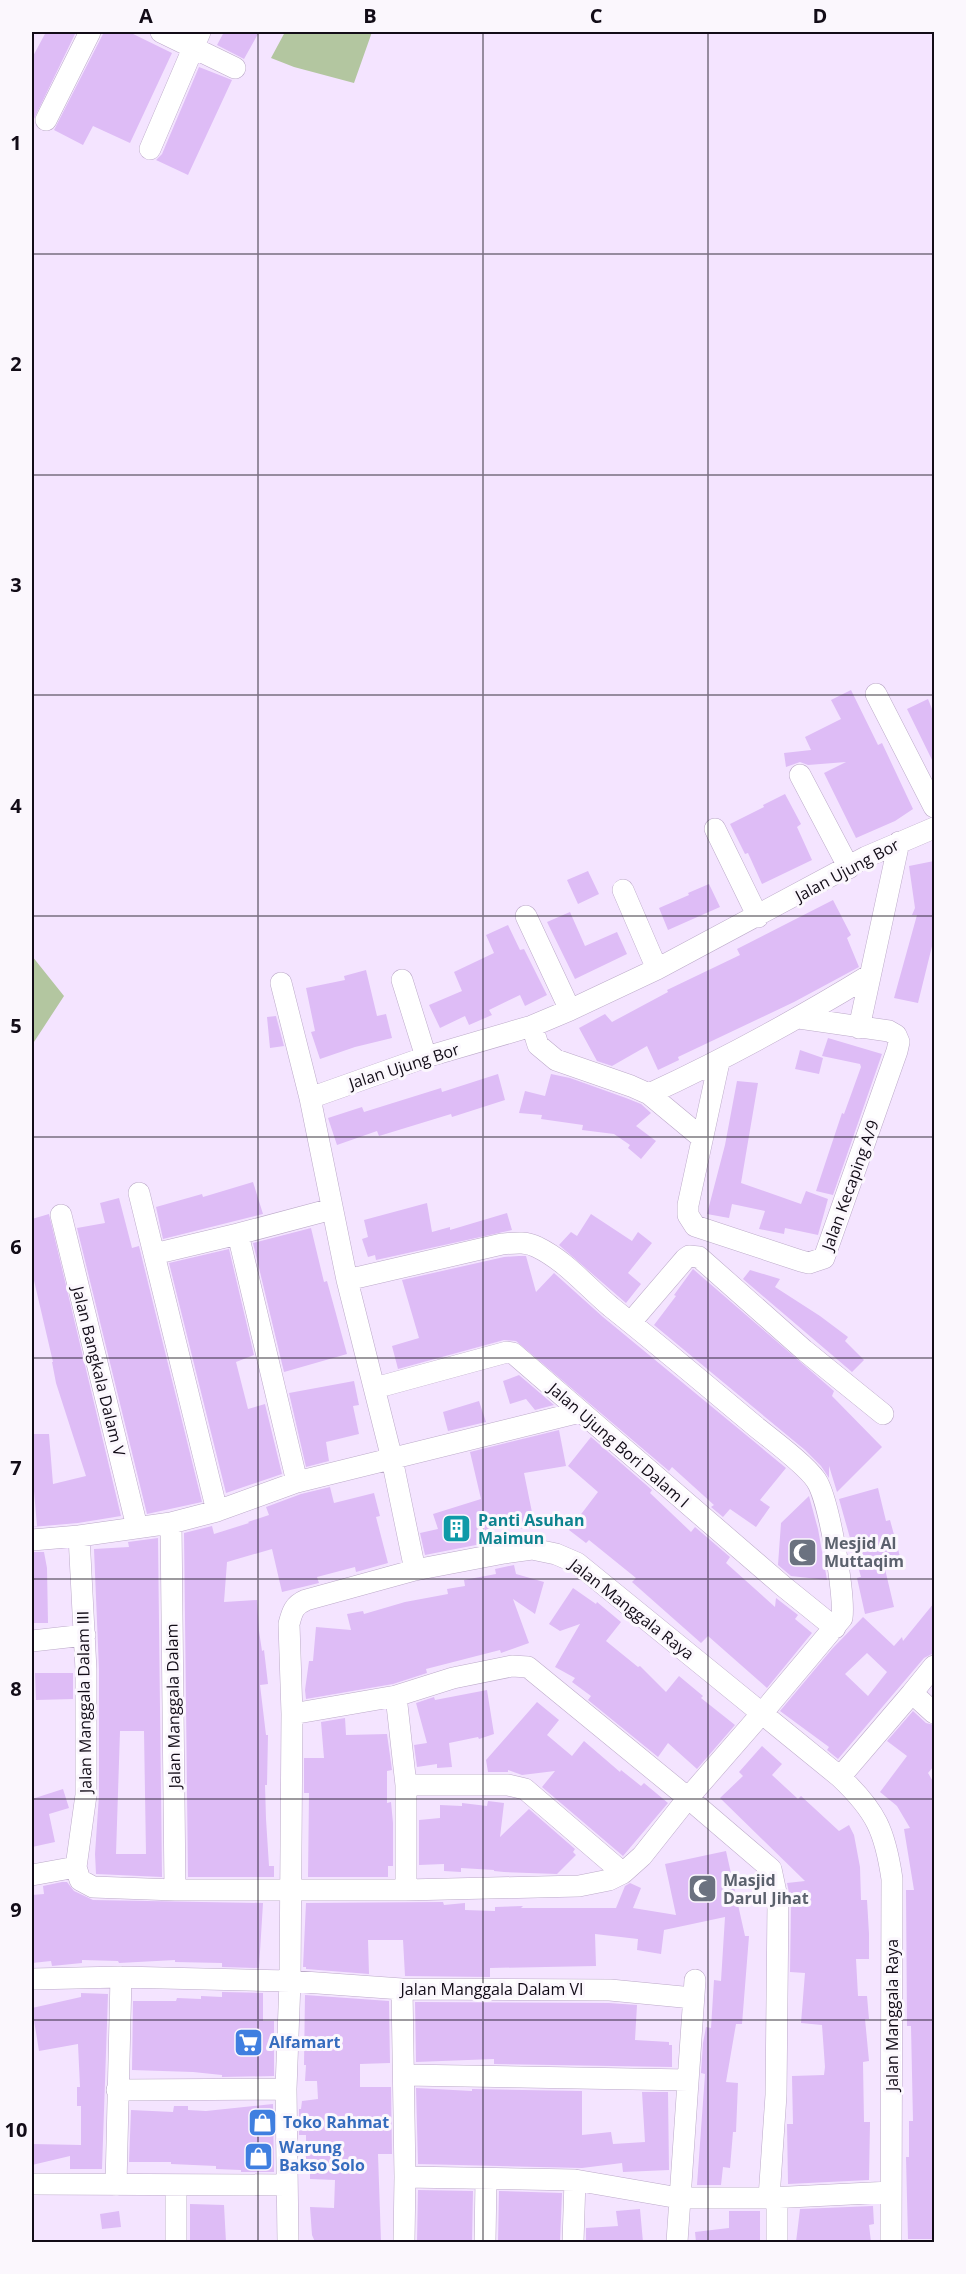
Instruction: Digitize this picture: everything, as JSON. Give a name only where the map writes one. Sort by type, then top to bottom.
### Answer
[{"type":"street","points":[[46,120],[90,32]]},
{"type":"street","points":[[161,32],[196,39],[236,68]]},
{"type":"street","points":[[150,149],[196,39]]},
{"type":"street","points":[[876,693],[934,807]]},
{"type":"street","points":[[800,775],[849,868]]},
{"type":"street","name":"Jalan Ujung Bor","points":[[310,1098],[426,1057],[532,1026],[570,1010],[657,969],[899,842],[934,828]]},
{"type":"street","points":[[716,829],[758,917]]},
{"type":"street","points":[[859,1028],[899,842]]},
{"type":"street","points":[[623,890],[657,969]]},
{"type":"street","points":[[526,916],[570,1010]]},
{"type":"street","points":[[649,1095],[719,1062],[799,1018],[870,975]]},
{"type":"street","points":[[402,980],[426,1057]]},
{"type":"street","points":[[281,983],[310,1098],[347,1280],[392,1458],[415,1570]]},
{"type":"street","name":"Jalan Kecaping A/9","points":[[719,1062],[688,1205],[689,1219],[695,1226],[801,1261],[809,1263],[824,1258],[897,1051],[898,1042],[894,1033],[799,1018]]},
{"type":"street","points":[[532,1026],[538,1046],[556,1060],[631,1086],[649,1095],[702,1138]]},
{"type":"street","points":[[139,1193],[217,1512]]},
{"type":"street","points":[[154,1254],[332,1209]]},
{"type":"street","name":"Jalan Bangkala Dalam V","points":[[61,1215],[137,1527]]},
{"type":"street","points":[[238,1234],[297,1482]]},
{"type":"street","points":[[32,1875],[76,1867],[80,1880],[93,1887],[175,1890],[406,1890],[596,1884],[623,1873],[642,1856],[688,1798],[842,1618],[843,1599],[829,1521],[818,1482],[769,1437],[555,1257],[538,1247],[524,1243],[502,1244],[347,1280]]},
{"type":"street","points":[[631,1322],[685,1259],[689,1256],[699,1257],[804,1350],[883,1414]]},
{"type":"street","name":"Jalan Ujung Bori Dalam I","points":[[375,1388],[511,1352],[521,1358],[580,1412],[835,1628]]},
{"type":"street","points":[[32,1540],[79,1536],[171,1522],[217,1512],[297,1482],[580,1412]]},
{"type":"street","name":"Jalan Manggala Dalam","points":[[171,1522],[175,1890]]},
{"type":"street","name":"Jalan Manggala Dalam III","points":[[76,1867],[86,1795],[85,1635],[79,1536]]},
{"type":"street","name":"Jalan Manggala Raya","points":[[288,2242],[286,2089],[290,1982],[292,1714],[289,1624],[296,1606],[306,1600],[415,1570],[532,1549],[556,1554],[577,1563],[763,1712],[840,1777],[869,1809],[880,1826],[888,1849],[892,1880],[891,2242]]},
{"type":"street","points":[[32,1641],[85,1635]]},
{"type":"street","points":[[292,1714],[396,1695],[453,1678],[512,1666],[528,1667],[771,1869],[777,1890],[773,2197],[777,2242]]},
{"type":"street","points":[[840,1777],[934,1666]]},
{"type":"street","points":[[912,1693],[934,1713]]},
{"type":"street","points":[[396,1695],[406,1785],[406,1890]]},
{"type":"street","points":[[406,1785],[519,1786],[623,1873]]},
{"type":"street","points":[[116,2185],[121,1977]]},
{"type":"street","name":"Jalan Manggala Dalam VI","points":[[32,1979],[121,1977],[290,1982],[402,1989],[694,1989],[688,2080]]},
{"type":"street","points":[[402,1989],[404,2242]]},
{"type":"street","points":[[404,2075],[688,2080],[677,2242]]},
{"type":"street","points":[[117,2090],[286,2089]]},
{"type":"street","points":[[405,2177],[575,2180],[679,2198],[891,2192]]},
{"type":"street","points":[[485,2242],[486,2179]]},
{"type":"street","points":[[573,2242],[575,2180]]},
{"type":"street","points":[[32,2184],[287,2185]]},
{"type":"street","points":[[176,2186],[176,2242]]},
{"type":"green space","points":[[285,32],[372,32],[354,83],[294,67],[271,58]]},
{"type":"green space","points":[[32,956],[64,996],[32,1045]]},
{"type":"building","points":[[46,32],[75,34],[34,119],[32,118],[32,58]]},
{"type":"building","points":[[104,32],[129,32],[172,53],[130,143],[93,126],[83,145],[54,130]]},
{"type":"building","points":[[224,32],[259,32],[244,59],[217,45]]},
{"type":"building","points":[[199,67],[232,80],[188,175],[156,160],[162,154]]},
{"type":"building","points":[[851,690],[878,745],[882,743],[913,809],[895,821],[856,838],[824,773],[846,762],[808,765],[800,762],[786,767],[784,753],[811,750],[805,737],[841,719],[831,700]]},
{"type":"building","points":[[928,699],[934,714],[934,764],[907,709]]},
{"type":"building","points":[[785,794],[801,824],[797,827],[812,860],[762,884],[748,853],[745,854],[730,824]]},
{"type":"building","points":[[934,861],[934,938],[918,1003],[894,998],[917,915],[912,915],[915,908],[909,866]]},
{"type":"building","points":[[588,871],[599,894],[578,904],[567,880]]},
{"type":"building","points":[[709,884],[720,907],[668,930],[659,908]]},
{"type":"building","points":[[833,900],[851,935],[847,938],[859,967],[794,1002],[678,1057],[679,1060],[658,1070],[647,1046],[612,1066],[597,1061],[579,1028],[605,1014],[612,1022],[668,992],[667,990],[740,955],[737,949]]},
{"type":"building","points":[[570,912],[585,946],[617,932],[627,954],[575,979],[547,922]]},
{"type":"building","points":[[508,925],[520,950],[524,949],[547,995],[525,1006],[520,995],[489,1010],[492,1015],[469,1025],[465,1016],[440,1028],[429,1005],[462,991],[454,972],[494,953],[486,935]]},
{"type":"building","points":[[366,970],[377,1016],[386,1014],[392,1038],[320,1059],[311,1032],[315,1031],[306,988],[345,980],[344,976]]},
{"type":"building","points":[[276,1016],[284,1046],[270,1048],[267,1017]]},
{"type":"building","points":[[828,1038],[882,1054],[833,1195],[816,1191],[842,1113],[844,1114],[861,1067],[860,1064],[822,1056]]},
{"type":"building","points":[[800,1050],[823,1058],[819,1074],[795,1069]]},
{"type":"building","points":[[498,1074],[505,1100],[379,1136],[377,1131],[337,1145],[328,1118],[362,1107],[364,1112],[441,1088],[442,1092]]},
{"type":"building","points":[[551,1074],[570,1078],[641,1104],[651,1113],[636,1126],[656,1141],[641,1159],[628,1148],[630,1145],[614,1134],[582,1130],[583,1125],[541,1119],[542,1115],[519,1113],[525,1091],[545,1096]]},
{"type":"building","points":[[737,1081],[758,1083],[741,1183],[801,1204],[806,1191],[828,1199],[818,1235],[785,1228],[784,1234],[759,1229],[765,1211],[732,1204],[729,1218],[707,1214],[725,1145]]},
{"type":"building","points":[[253,1182],[263,1214],[163,1239],[156,1207],[202,1194],[203,1197]]},
{"type":"building","points":[[119,1198],[132,1248],[139,1246],[202,1502],[147,1514],[77,1228],[105,1223],[100,1203]]},
{"type":"building","points":[[427,1203],[432,1232],[450,1227],[450,1230],[507,1213],[512,1230],[376,1260],[375,1255],[368,1257],[362,1239],[368,1237],[364,1220]]},
{"type":"building","points":[[49,1214],[121,1516],[32,1527],[37,1526],[34,1491],[32,1491],[32,1434],[49,1434],[53,1484],[86,1476],[56,1383],[32,1272],[32,1219]]},
{"type":"building","points":[[591,1214],[632,1241],[638,1232],[652,1243],[628,1273],[641,1284],[626,1303],[559,1245],[571,1232],[577,1236]]},
{"type":"building","points":[[311,1228],[324,1282],[327,1281],[347,1354],[284,1372],[253,1243]]},
{"type":"building","points":[[229,1249],[254,1355],[236,1362],[248,1409],[265,1404],[282,1474],[226,1493],[169,1263]]},
{"type":"building","points":[[526,1256],[536,1292],[554,1273],[603,1317],[786,1468],[760,1500],[770,1507],[756,1527],[730,1509],[723,1517],[711,1507],[714,1505],[672,1467],[669,1471],[516,1341],[504,1340],[398,1369],[392,1346],[419,1338],[402,1280],[504,1257]]},
{"type":"building","points":[[693,1269],[834,1391],[832,1396],[882,1447],[837,1492],[829,1466],[829,1478],[805,1450],[654,1325]]},
{"type":"building","points":[[750,1270],[780,1279],[775,1287],[848,1337],[845,1341],[864,1360],[852,1372],[743,1279]]},
{"type":"building","points":[[519,1375],[554,1405],[535,1410],[526,1399],[510,1404],[503,1381]]},
{"type":"building","points":[[354,1381],[359,1405],[353,1406],[359,1434],[326,1442],[329,1461],[306,1467],[289,1393]]},
{"type":"building","points":[[479,1401],[486,1422],[448,1431],[443,1412]]},
{"type":"building","points":[[559,1430],[566,1466],[524,1473],[535,1527],[518,1529],[517,1523],[477,1533],[481,1544],[425,1555],[420,1533],[438,1529],[433,1514],[481,1499],[470,1452]]},
{"type":"building","points":[[591,1437],[652,1490],[650,1493],[691,1532],[695,1527],[730,1557],[726,1563],[775,1607],[776,1598],[798,1615],[795,1619],[812,1633],[767,1688],[708,1636],[701,1643],[632,1582],[636,1578],[589,1540],[586,1543],[569,1530],[598,1492],[568,1466]]},
{"type":"building","points":[[330,1487],[334,1503],[374,1493],[380,1516],[376,1517],[388,1563],[356,1572],[355,1567],[317,1577],[319,1583],[282,1592],[272,1549],[227,1562],[224,1602],[257,1600],[259,1631],[268,1684],[260,1685],[266,1735],[268,1735],[267,1785],[265,1785],[266,1819],[269,1866],[274,1866],[274,1877],[188,1877],[184,1533],[212,1526],[214,1534],[249,1523],[269,1515],[266,1507],[301,1494]]},
{"type":"building","points":[[878,1488],[886,1521],[890,1520],[902,1564],[885,1569],[894,1607],[865,1614],[857,1578],[861,1577],[839,1499]]},
{"type":"building","name":"Mesjid Al Muttaqim","points":[[809,1496],[818,1529],[827,1580],[791,1576],[778,1565],[781,1523]]},
{"type":"building","points":[[158,1538],[162,1877],[96,1874],[99,1795],[99,1670],[94,1549],[129,1547],[128,1542]],"holes":[[[120,1731],[144,1731],[146,1854],[116,1854]]]},
{"type":"building","points":[[32,1552],[44,1552],[47,1568],[48,1623],[32,1623]]},
{"type":"building","points":[[514,1565],[516,1574],[544,1582],[535,1614],[513,1599],[529,1643],[501,1653],[500,1650],[426,1669],[427,1673],[393,1684],[306,1699],[309,1661],[313,1661],[316,1627],[351,1630],[347,1614],[363,1611],[364,1614],[405,1602],[448,1594],[447,1589],[465,1586],[464,1580],[496,1574],[495,1569]]},
{"type":"building","points":[[573,1588],[596,1604],[597,1602],[621,1622],[606,1641],[638,1667],[640,1666],[666,1692],[679,1676],[703,1696],[701,1698],[735,1725],[697,1769],[668,1743],[658,1757],[588,1700],[591,1696],[572,1682],[575,1678],[555,1667],[580,1624],[560,1631],[549,1624]]},
{"type":"building","points":[[934,1603],[934,1653],[924,1658],[838,1759],[827,1750],[829,1747],[780,1711],[832,1649],[863,1617],[894,1646],[902,1637],[903,1641]],"holes":[[[867,1653],[887,1672],[868,1696],[845,1674]]]},
{"type":"building","points":[[35,1673],[73,1673],[73,1699],[36,1700]]},
{"type":"building","points":[[487,1690],[494,1734],[479,1739],[478,1737],[449,1743],[452,1767],[437,1768],[437,1764],[417,1767],[414,1745],[427,1743],[416,1703],[434,1697],[435,1700]]},
{"type":"building","points":[[537,1702],[559,1720],[547,1735],[572,1756],[584,1741],[620,1772],[621,1770],[641,1786],[644,1783],[668,1803],[623,1856],[542,1787],[555,1771],[522,1775],[508,1770],[508,1772],[488,1772],[486,1760]]},
{"type":"building","points":[[913,1711],[926,1723],[934,1725],[934,1766],[928,1773],[934,1783],[934,2239],[908,2239],[906,2157],[909,2157],[909,2121],[913,2121],[911,2026],[907,2026],[906,1890],[914,1890],[904,1829],[910,1828],[897,1806],[880,1792],[907,1756],[887,1741]]},
{"type":"building","points":[[345,1718],[346,1735],[387,1734],[392,1770],[387,1771],[387,1803],[391,1802],[393,1823],[393,1866],[388,1866],[388,1877],[308,1877],[309,1793],[304,1793],[304,1758],[324,1758],[321,1722]]},
{"type":"building","points":[[762,1746],[782,1764],[772,1775],[798,1799],[801,1796],[839,1831],[849,1825],[854,1835],[860,1867],[861,1900],[867,1900],[869,1934],[869,1959],[856,1959],[858,1996],[867,1996],[869,2019],[865,2019],[869,2061],[863,2062],[864,2122],[870,2122],[869,2180],[788,2184],[787,2124],[793,2124],[792,2076],[824,2075],[825,2067],[822,2025],[801,2023],[805,1973],[790,1972],[791,1902],[787,1883],[805,1881],[720,1798],[743,1776],[739,1772]]},
{"type":"building","points":[[63,1789],[69,1808],[49,1814],[55,1842],[32,1847],[32,1799]]},
{"type":"building","points":[[488,1801],[504,1803],[500,1837],[529,1809],[575,1849],[573,1852],[576,1855],[557,1874],[461,1868],[461,1872],[444,1871],[444,1864],[419,1865],[419,1820],[440,1818],[440,1805],[462,1806],[462,1803],[487,1806]]},
{"type":"building","points":[[726,1851],[745,1936],[749,1936],[742,2024],[736,2024],[726,2082],[738,2083],[736,2132],[733,2132],[730,2168],[723,2167],[721,2185],[697,2185],[705,2074],[701,2073],[703,2043],[706,2027],[711,2028],[714,1980],[721,1981],[725,1917],[664,1930],[661,1954],[637,1950],[638,1939],[595,1934],[596,1966],[490,1968],[490,1977],[405,1976],[403,1940],[368,1940],[369,1974],[303,1967],[306,1903],[443,1902],[444,1905],[465,1903],[465,1910],[495,1911],[495,1907],[523,1906],[521,1908],[616,1908],[625,1886],[630,1883],[641,1888],[633,1908],[676,1915],[665,1864]]},
{"type":"building","points":[[67,1882],[74,1891],[93,1900],[263,1903],[259,1968],[222,1967],[222,1963],[175,1962],[175,1960],[119,1963],[118,1961],[82,1960],[82,1963],[52,1966],[51,1961],[32,1963],[32,1895],[44,1894],[43,1886]]},
{"type":"building","points":[[222,1992],[263,1993],[263,2021],[274,2021],[274,2076],[222,2077],[222,2075],[193,2072],[132,2070],[133,2001],[176,2001],[177,1998],[201,1999],[201,1996],[222,1997]]},
{"type":"building","points":[[81,1993],[108,1994],[102,2169],[70,2169],[70,2156],[32,2165],[32,2144],[81,2145],[81,2106],[77,2106],[77,2087],[80,2087],[78,2044],[39,2051],[32,2008],[81,1997]]},
{"type":"building","points":[[305,1995],[389,2001],[390,2063],[360,2064],[360,2087],[391,2087],[392,2154],[378,2154],[381,2242],[315,2242],[312,2235],[310,2207],[334,2208],[335,2180],[310,2179],[310,2162],[306,2162],[306,2135],[299,2135],[299,2109],[301,2109],[302,2101],[318,2099],[317,2081],[305,2081]]},
{"type":"building","points":[[415,2002],[637,2005],[635,2040],[669,2042],[669,2045],[672,2045],[672,2067],[494,2064],[494,2059],[416,2062]]},
{"type":"building","points":[[416,2088],[472,2091],[472,2089],[582,2091],[582,2135],[611,2132],[613,2144],[645,2142],[642,2092],[668,2092],[669,2170],[623,2172],[622,2163],[582,2168],[418,2164]]},
{"type":"building","points":[[273,2104],[274,2172],[241,2172],[241,2170],[216,2169],[216,2166],[171,2164],[171,2162],[129,2162],[131,2110],[173,2112],[174,2106],[188,2106],[188,2110],[206,2111]]},
{"type":"building","points":[[418,2190],[473,2191],[472,2242],[417,2242]]},
{"type":"building","points":[[499,2191],[562,2193],[560,2242],[498,2242]]},
{"type":"building","points":[[190,2204],[224,2205],[226,2242],[190,2242]]},
{"type":"building","points":[[873,2206],[874,2224],[869,2225],[871,2242],[796,2242],[800,2209]]},
{"type":"building","points":[[640,2209],[643,2242],[586,2242],[586,2228],[618,2226],[616,2211]]},
{"type":"building","points":[[119,2211],[121,2227],[102,2229],[100,2214]]},
{"type":"building","points":[[729,2211],[760,2211],[760,2242],[696,2242],[695,2232],[729,2228]]},
{"type":"place","name":"Panti Asuhan Maimun","points":[[457,1529]]},
{"type":"place","name":"Mesjid Al Muttaqim","points":[[803,1552]]},
{"type":"place","name":"Masjid Darul Jihat","points":[[702,1889]]},
{"type":"place","name":"Alfamart","points":[[248,2042]]},
{"type":"place","name":"Toko Rahmat","points":[[262,2122]]},
{"type":"place","name":"Warung Bakso Solo","points":[[258,2156]]}]
